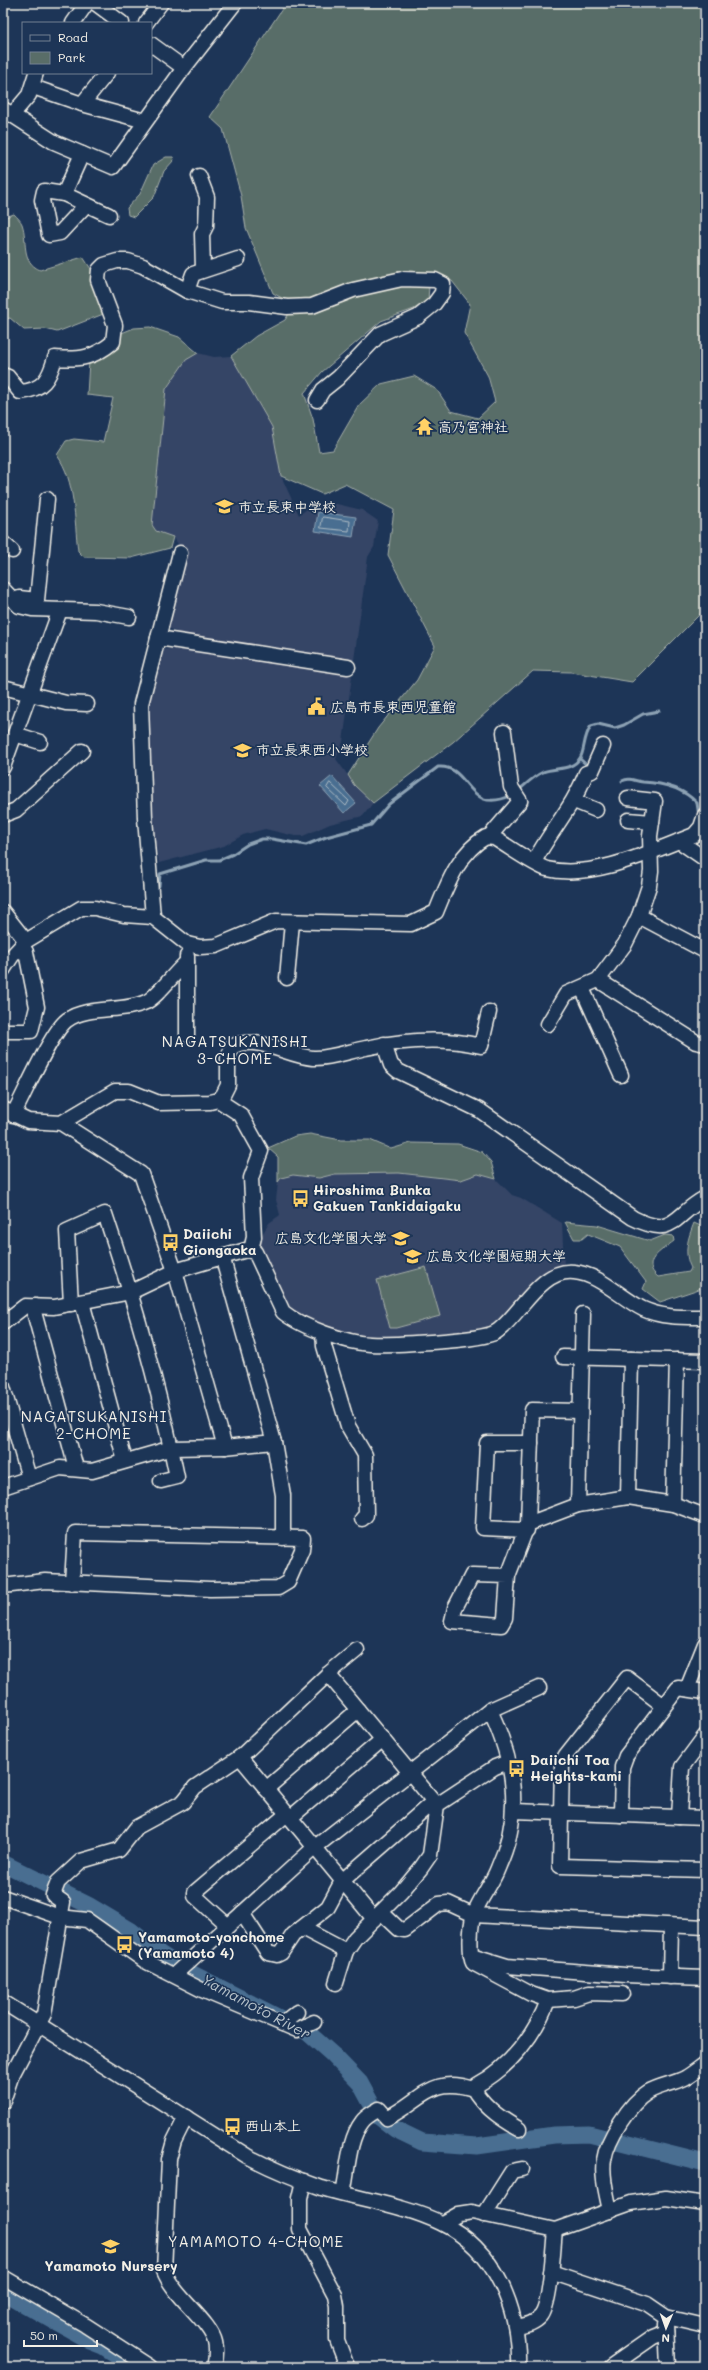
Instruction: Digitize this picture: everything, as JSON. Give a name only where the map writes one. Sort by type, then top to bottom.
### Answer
[{"type":"street","points":[[73,22],[87,3]]},
{"type":"street","points":[[95,3],[121,22]]},
{"type":"street","points":[[147,22],[162,3]]},
{"type":"street","points":[[145,121],[82,104],[35,80],[8,112],[54,142],[113,167],[184,68],[235,3]]},
{"type":"street","points":[[152,45],[184,68]]},
{"type":"street","points":[[82,104],[106,74]]},
{"type":"street","points":[[64,194],[82,154]]},
{"type":"street","points":[[199,176],[207,197],[206,226],[202,234],[203,269]]},
{"type":"street","points":[[86,205],[60,233],[49,235],[42,200],[44,191],[64,194],[109,215]]},
{"type":"street","points":[[187,291],[193,274],[203,269],[238,259]]},
{"type":"street","points":[[3,375],[8,377],[20,392],[32,391],[50,377],[56,358],[75,359],[100,353],[113,342],[115,325],[98,280],[99,270],[104,265],[117,261],[128,261],[143,266],[187,291],[222,302],[249,302],[287,307],[312,306],[353,290],[402,279],[435,280],[443,284],[442,293],[434,304],[418,317],[380,334],[338,378],[323,390],[317,400]]},
{"type":"street","points":[[6,595],[37,600],[47,499]]},
{"type":"street","points":[[153,917],[145,818],[141,704],[180,553]]},
{"type":"street","points":[[6,595],[19,606],[32,609],[96,611],[129,618]]},
{"type":"street","points":[[3,767],[60,610]]},
{"type":"street","points":[[158,638],[348,667]]},
{"type":"street","points":[[3,687],[29,695],[66,703],[87,704]]},
{"type":"street","points":[[489,837],[520,801],[511,787],[504,732]]},
{"type":"street","points":[[15,734],[40,742]]},
{"type":"street","points":[[534,862],[545,841],[574,801],[586,773],[598,774],[603,746]]},
{"type":"street","points":[[3,814],[16,810],[82,751]]},
{"type":"street","points":[[548,1024],[566,994],[598,980],[625,944],[639,916],[649,886],[651,871],[650,851],[652,822],[655,801],[628,798]]},
{"type":"street","points":[[574,801],[596,810]]},
{"type":"street","points":[[3,970],[24,943],[82,908],[95,908],[124,915],[153,917],[187,944],[200,947],[216,946],[276,922],[411,924],[436,912],[452,875],[476,842],[486,836],[546,869],[572,872],[601,868],[694,835],[701,827],[705,815]]},
{"type":"street","points":[[628,820],[652,822]]},
{"type":"street","points":[[679,840],[705,859]]},
{"type":"street","points":[[3,912],[24,943],[37,1007],[31,1032],[3,1031]]},
{"type":"street","points":[[639,916],[705,951]]},
{"type":"street","points":[[287,978],[292,922]]},
{"type":"street","points":[[187,944],[187,1035]]},
{"type":"street","points":[[187,962],[147,1002],[108,1011],[82,1012],[66,1021],[55,1034],[8,1112],[28,1121],[61,1123],[141,1174],[174,1271],[225,1447]]},
{"type":"street","points":[[598,980],[696,1042],[705,1044]]},
{"type":"street","points":[[582,988],[621,1075]]},
{"type":"street","points":[[61,1123],[115,1091],[128,1091],[159,1103],[210,1102],[218,1100],[223,1095],[228,1085],[228,1057],[233,1046],[242,1042],[278,1047],[316,1058],[384,1044],[456,1040],[480,1046],[489,1012]]},
{"type":"street","points":[[384,1044],[391,1065],[398,1070],[479,1110],[639,1221],[661,1227],[671,1224],[705,1198]]},
{"type":"street","points":[[218,1100],[241,1115],[261,1151],[251,1178],[254,1237],[251,1250]]},
{"type":"street","points":[[126,1461],[77,1303],[67,1231],[105,1214],[131,1292],[172,1448],[178,1477],[161,1481]]},
{"type":"street","points":[[3,1323],[24,1306],[54,1307],[131,1292],[174,1271],[222,1256],[251,1250]]},
{"type":"street","points":[[251,1250],[254,1252],[283,1312],[290,1318],[323,1333],[369,1344],[477,1339],[495,1333],[546,1280],[557,1273],[574,1272],[590,1277],[642,1308],[664,1316],[705,1317]]},
{"type":"street","points":[[222,1256],[274,1442],[283,1495],[283,1538]]},
{"type":"street","points":[[35,1306],[34,1312],[76,1468]]},
{"type":"street","points":[[578,1505],[583,1314]]},
{"type":"street","points":[[323,1333],[324,1346],[348,1426],[365,1455],[366,1515],[362,1519]]},
{"type":"street","points":[[563,1357],[705,1361]]},
{"type":"street","points":[[628,1497],[631,1359]]},
{"type":"street","points":[[673,1504],[677,1360]]},
{"type":"street","points":[[3,1387],[29,1478]]},
{"type":"street","points":[[508,1576],[472,1575],[455,1608],[452,1621],[501,1625],[505,1618],[508,1576],[528,1527],[532,1410],[580,1411]]},
{"type":"street","points":[[3,1487],[60,1468],[76,1468],[92,1471],[172,1448],[225,1447],[274,1442]]},
{"type":"street","points":[[531,1443],[486,1443],[483,1528],[528,1527],[578,1505],[628,1497],[673,1504],[705,1516]]},
{"type":"street","points":[[3,1586],[45,1581],[210,1589],[278,1588],[288,1582],[302,1550],[303,1538],[75,1533],[72,1582]]},
{"type":"street","points":[[687,1689],[705,1644]]},
{"type":"street","points":[[3,2101],[11,2077],[44,2014],[53,1969],[63,1902],[53,1895],[56,1888],[81,1861],[119,1850],[136,1827],[183,1802],[195,1788],[240,1757],[328,1674],[357,1650]]},
{"type":"street","points":[[328,1674],[436,1803],[430,1855],[421,1868],[346,1951],[336,1984]]},
{"type":"street","points":[[664,1706],[627,1678],[562,1762],[560,1866],[705,1870]]},
{"type":"street","points":[[174,1975],[314,1848],[490,1710],[539,1688]]},
{"type":"street","points":[[620,1815],[622,1767],[626,1756],[678,1688],[705,1692]]},
{"type":"street","points":[[266,1789],[358,1710]]},
{"type":"street","points":[[490,1710],[504,1740],[514,1797],[514,1811],[513,1823],[499,1868],[474,1915],[471,1955],[472,1963],[531,1994],[548,2000],[574,1998],[589,1993],[622,1994]]},
{"type":"street","points":[[679,1817],[682,1767],[705,1736]]},
{"type":"street","points":[[228,1926],[195,1896],[194,1892],[383,1739]]},
{"type":"street","points":[[240,1757],[342,1881],[377,1916],[399,1929],[405,1930],[439,1904],[448,1903],[474,1915],[705,1927]]},
{"type":"street","points":[[242,1913],[268,1953],[277,1955],[281,1953],[293,1935],[328,1907],[342,1881],[436,1803],[495,1767],[508,1762]]},
{"type":"street","points":[[514,1811],[705,1818]]},
{"type":"street","points":[[3,1897],[60,1917],[87,1920],[145,1960],[202,1990],[282,2024],[297,2030],[314,2022]]},
{"type":"street","points":[[670,1977],[671,1926]]},
{"type":"street","points":[[302,1928],[346,1951]]},
{"type":"street","points":[[471,1955],[507,1966],[705,1978]]},
{"type":"street","points":[[519,2129],[494,2114],[476,2093],[477,2085],[494,2076],[509,2062],[534,2030],[548,2000]]},
{"type":"street","points":[[3,2002],[247,2156],[278,2172],[343,2193],[420,2214],[443,2224],[462,2236],[480,2252],[495,2272],[512,2307],[516,2327],[518,2367]]},
{"type":"street","points":[[282,2024],[297,2012]]},
{"type":"street","points":[[610,2211],[604,2160],[610,2141],[623,2118],[640,2098],[663,2084],[684,2078],[705,2064]]},
{"type":"street","points":[[343,2193],[354,2138],[362,2122],[367,2116],[379,2109],[388,2118],[405,2109],[424,2092],[436,2086],[449,2084],[462,2085],[476,2090]]},
{"type":"street","points":[[186,2117],[174,2141],[169,2159],[164,2270],[169,2283],[215,2341],[216,2356],[214,2367]]},
{"type":"street","points":[[484,2215],[512,2171],[522,2169]]},
{"type":"street","points":[[304,2181],[300,2198],[300,2229],[335,2295],[337,2340],[345,2360],[341,2367]]},
{"type":"street","points":[[443,2224],[459,2214],[472,2212],[555,2230],[631,2203],[666,2198],[705,2204]]},
{"type":"street","points":[[516,2327],[530,2325],[542,2315],[548,2298],[555,2230]]},
{"type":"street","points":[[551,2272],[647,2304],[666,2317],[705,2326]]},
{"type":"street","points":[[3,2278],[85,2325],[150,2367]]},
{"type":"street","points":[[666,2317],[668,2367]]},
{"type":"street","points":[[610,2367],[653,2337],[666,2332]]},
{"type":"shaded area","name":"市立長束中学校","points":[[198,353],[214,357],[231,356],[272,427],[281,476],[299,515],[314,504],[337,504],[362,510],[378,521],[374,547],[368,557],[354,660],[341,659],[340,662],[181,635],[169,628],[165,620],[183,551],[173,537],[156,531],[152,525],[166,389],[186,360]]},
{"type":"shaded area","name":"市立長束西小学校","points":[[165,649],[246,655],[340,669],[340,674],[352,676],[343,742],[336,759],[355,785],[373,803],[363,816],[330,824],[303,836],[295,836],[265,829],[243,835],[224,846],[159,863],[150,808],[143,705],[160,652]]},
{"type":"shaded area","name":"広島文化学園短期大学","points":[[399,1173],[461,1180],[478,1174],[496,1179],[512,1195],[521,1198],[562,1223],[564,1265],[547,1271],[497,1323],[488,1329],[459,1335],[372,1337],[326,1327],[292,1311],[287,1306],[257,1243],[269,1223],[280,1215],[276,1200],[278,1182],[281,1178],[293,1175],[319,1178],[335,1174]]},
{"type":"green space","points":[[286,3],[705,3],[705,609],[632,682],[571,672],[533,671],[453,742],[373,803],[354,785],[348,775],[378,728],[417,680],[435,646],[388,555],[394,510],[345,484],[322,494],[281,476],[272,427],[231,356],[256,336],[285,320],[290,312],[356,293],[403,284],[429,286],[428,300],[414,309],[381,321],[322,372],[304,393],[313,419],[319,452],[333,450],[359,405],[381,384],[414,376],[437,390],[451,411],[478,418],[495,402],[488,376],[464,333],[470,304],[452,281],[437,277],[312,301],[289,302],[273,293],[246,228],[241,196],[223,129],[210,117]]},
{"type":"green space","points":[[166,157],[173,157],[174,160],[164,171],[154,197],[134,217],[128,215],[127,208],[140,194],[153,165]]},
{"type":"green space","points":[[14,214],[20,220],[24,230],[27,256],[34,266],[40,270],[83,257],[93,272],[106,313],[57,332],[45,329],[24,330],[10,318],[3,320],[3,218]]},
{"type":"green space","points":[[150,327],[179,337],[198,353],[186,360],[166,389],[152,525],[156,531],[173,537],[170,548],[131,558],[84,557],[78,551],[75,514],[68,477],[57,455],[66,441],[74,439],[103,442],[113,398],[87,395],[89,361],[110,354],[115,346],[119,334],[134,328]]},
{"type":"green space","points":[[310,1134],[341,1140],[370,1140],[391,1149],[411,1143],[458,1144],[482,1152],[491,1162],[496,1179],[478,1174],[461,1180],[399,1173],[335,1174],[319,1178],[293,1175],[281,1178],[278,1182],[278,1157],[268,1148],[295,1136]]},
{"type":"green space","points":[[565,1222],[597,1225],[650,1241],[665,1235],[673,1236],[674,1241],[658,1253],[652,1262],[651,1266],[653,1272],[658,1277],[689,1272],[691,1268],[687,1257],[687,1246],[694,1223],[705,1228],[705,1287],[660,1302],[643,1289],[646,1282],[620,1247],[588,1234],[582,1239],[574,1239]]},
{"type":"green space","points":[[426,1267],[440,1316],[396,1328],[390,1328],[377,1280]]},
{"type":"water","points":[[318,512],[356,517],[353,537],[315,531]]},
{"type":"water","points":[[332,776],[356,803],[344,813],[320,786]]},
{"type":"waterway","points":[[518,791],[533,778],[543,772],[568,767],[577,762],[582,755],[588,730],[591,726],[598,724],[615,728],[624,725],[643,714],[659,711]]},
{"type":"waterway","points":[[580,759],[589,767]]},
{"type":"waterway","points":[[159,886],[160,874],[206,860],[219,860],[233,854],[248,844],[262,839],[272,839],[306,845],[326,837],[371,825],[389,804],[438,767],[449,768],[457,773],[477,795],[486,799],[497,800],[512,795]]},
{"type":"waterway","points":[[622,781],[630,779],[665,785],[679,790],[697,803],[699,816]]},
{"type":"waterway","name":"Yamamoto River","points":[[3,1863],[88,1905],[130,1930],[160,1954],[185,1970],[307,2032],[333,2055],[360,2083],[378,2116],[395,2129],[422,2142],[477,2146],[554,2135],[589,2134],[705,2163]]},
{"type":"waterway","points":[[3,2292],[90,2341],[103,2346],[136,2367]]},
{"type":"place","name":"高乃宮神社","points":[[425,427]]},
{"type":"place","name":"市立長束中学校","points":[[225,507]]},
{"type":"place","name":"広島市長束西児童館","points":[[317,707]]},
{"type":"place","name":"市立長束西小学校","points":[[243,750]]},
{"type":"place","name":"Hiroshima Bunka Gakuen Tankidaigaku","points":[[300,1198]]},
{"type":"place","name":"広島文化学園大学","points":[[400,1238]]},
{"type":"place","name":"Daiichi Giongaoka","points":[[170,1242]]},
{"type":"place","name":"広島文化学園短期大学","points":[[413,1256]]},
{"type":"place","name":"Daiichi Toa Heights-kami","points":[[517,1768]]},
{"type":"place","name":"Yamamoto-yonchome (Yamamoto 4)","points":[[125,1945]]},
{"type":"place","name":"西山本上","points":[[232,2126]]},
{"type":"place","name":"Yamamoto Nursery","points":[[111,2246]]},
{"type":"district","name":"NAGATSUKANISHI 3-CHOME","points":[[235,1050]]},
{"type":"district","name":"NAGATSUKANISHI 2-CHOME","points":[[94,1426]]},
{"type":"district","name":"YAMAMOTO 4-CHOME","points":[[256,2242]]}]
